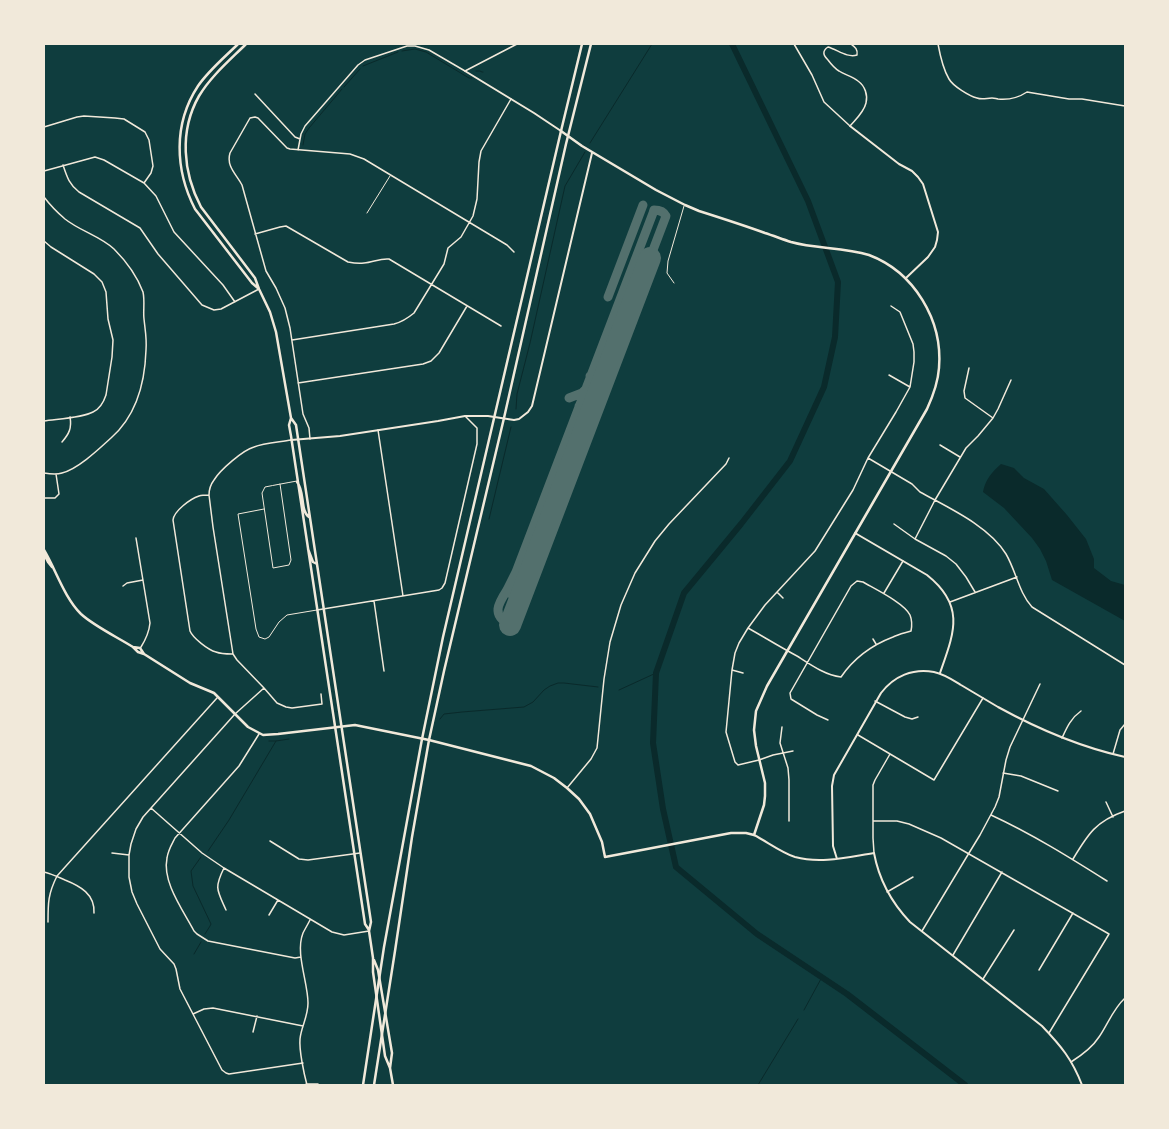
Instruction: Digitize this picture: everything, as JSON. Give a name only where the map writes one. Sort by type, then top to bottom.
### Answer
[{"type":"main road","points":[[238,44],[208,74],[191,98],[181,133],[179,147],[181,170],[187,191],[195,209],[252,283],[259,289]]},
{"type":"main road","points":[[246,44],[216,73],[199,96],[190,117],[187,131],[187,168],[190,183],[201,207],[255,278],[275,326],[291,418],[291,440],[365,924],[369,930]]},
{"type":"main road","points":[[362,1085],[422,739],[444,636],[582,44]]},
{"type":"main road","points":[[374,1085],[395,956],[412,837],[429,740],[568,136],[591,44]]},
{"type":"main road","points":[[44,550],[71,601],[80,613],[90,621],[133,647],[138,652],[144,654],[190,683],[219,696],[248,727],[259,733],[270,735],[355,725],[429,740],[531,766],[554,778],[579,799],[590,814],[602,842],[605,857],[731,833],[746,833],[754,835],[764,805],[764,783],[754,730],[756,710],[767,686],[927,409],[933,395],[939,368],[938,340],[933,320],[919,294],[906,278],[890,266],[869,256],[843,249],[793,242],[779,238],[685,205],[656,190],[592,152],[561,131]]},
{"type":"main road","points":[[291,418],[296,425],[371,922],[369,930],[373,958],[373,972],[385,1056],[390,1068],[393,1085]]},
{"type":"main road","points":[[297,481],[301,487],[305,514],[310,517]]},
{"type":"main road","points":[[307,547],[313,562],[317,564]]},
{"type":"main road","points":[[44,554],[54,569]]},
{"type":"main road","points":[[133,647],[140,648],[144,654]]},
{"type":"main road","points":[[373,958],[378,970],[392,1053],[390,1068]]},
{"type":"street","points":[[465,71],[517,44]]},
{"type":"street","points":[[794,44],[812,75],[824,102],[850,126],[899,164],[912,171],[918,176],[923,184],[938,232],[937,240],[935,247],[928,256],[906,278]]},
{"type":"street","points":[[850,126],[864,109],[866,103],[864,87],[858,81],[834,67],[824,55],[824,52],[828,47],[848,56],[852,56],[857,54],[857,51],[851,44]]},
{"type":"street","points":[[938,44],[949,80],[958,88],[977,98],[1008,99],[1021,96],[1027,92],[1125,106]]},
{"type":"street","points":[[298,150],[301,134],[305,126],[358,65],[365,60],[407,46],[415,46],[429,50],[561,131]]},
{"type":"street","points":[[255,94],[295,137],[300,139]]},
{"type":"street","points":[[292,340],[401,322],[414,313],[444,264],[448,248],[461,237],[473,216],[477,199],[481,151],[511,99]]},
{"type":"street","points":[[44,127],[84,116],[124,119],[145,132],[149,140],[153,166],[151,173],[144,183]]},
{"type":"street","points":[[310,439],[309,428],[303,414],[290,328],[285,308],[266,271],[242,185],[232,172],[229,164],[228,158],[230,153],[250,118],[258,118],[287,148],[350,154],[364,159],[507,245],[514,252]]},
{"type":"street","points":[[321,694],[322,704],[292,708],[277,703],[233,654],[212,527],[209,490],[213,481],[243,453],[255,446],[291,440],[378,430],[465,416],[495,416],[519,420],[532,406],[592,152]]},
{"type":"street","points":[[44,171],[89,158],[98,158],[144,183],[156,196],[174,232],[223,285],[235,302]]},
{"type":"street","points":[[63,165],[72,186],[78,192],[140,228],[158,254],[202,305],[214,310],[220,310],[259,289]]},
{"type":"street","points":[[44,197],[66,220],[110,246],[131,270],[143,294],[146,330],[146,350],[139,394],[126,420],[113,436],[91,456],[63,473],[44,473]]},
{"type":"street","points":[[255,234],[286,226],[348,262],[357,264],[384,258],[389,259],[501,326]]},
{"type":"street","points":[[44,241],[94,274],[102,282],[106,292],[108,319],[113,340],[106,395],[104,400],[94,412],[86,415],[44,421]]},
{"type":"street","points":[[298,383],[423,364],[431,361],[439,353],[467,306]]},
{"type":"street","points":[[793,751],[738,765],[735,762],[726,732],[735,653],[748,628],[765,605],[815,551],[822,541],[853,490],[868,458],[910,387],[914,362],[913,344],[900,312],[891,306]]},
{"type":"street","points":[[969,368],[964,391],[965,398],[993,418]]},
{"type":"street","points":[[889,375],[910,387]]},
{"type":"street","points":[[915,539],[935,500],[960,457],[966,448],[993,418],[1011,380]]},
{"type":"street","points":[[317,610],[439,590],[444,583],[477,444],[477,428],[465,416]]},
{"type":"street","points":[[62,442],[71,430],[70,417]]},
{"type":"street","points":[[378,430],[403,596]]},
{"type":"street","points":[[940,445],[960,457]]},
{"type":"street","points":[[567,788],[591,759],[597,748],[604,679],[610,642],[622,605],[635,573],[655,541],[669,524],[726,464],[729,458]]},
{"type":"street","points":[[868,458],[912,484],[920,492],[982,528],[1000,544],[1028,602],[1032,607],[1125,665]]},
{"type":"street","points":[[44,498],[55,498],[59,494],[56,474]]},
{"type":"street","points":[[209,494],[198,496],[188,502],[174,515],[173,518],[192,636],[213,651],[224,654],[233,654]]},
{"type":"street","points":[[894,524],[915,539],[946,556],[956,564],[975,592]]},
{"type":"street","points":[[855,533],[927,575],[942,589],[950,602],[953,616],[953,634],[940,673]]},
{"type":"street","points":[[136,538],[150,623],[147,636],[140,648]]},
{"type":"street","points":[[884,594],[903,561]]},
{"type":"street","points":[[950,602],[1017,577]]},
{"type":"street","points":[[123,586],[127,583],[143,580]]},
{"type":"street","points":[[748,628],[807,663],[832,676],[841,677],[858,658],[876,644],[911,631],[912,626],[910,615],[902,605],[863,582],[857,581],[851,586],[807,663],[790,693],[791,699],[828,720]]},
{"type":"street","points":[[777,592],[783,598]]},
{"type":"street","points":[[374,600],[384,671]]},
{"type":"street","points":[[873,639],[876,644]]},
{"type":"street","points":[[732,670],[743,673]]},
{"type":"street","points":[[837,859],[833,846],[832,786],[834,775],[885,688],[906,673],[920,670],[940,673],[1022,719],[1062,738],[1080,745],[1125,757]]},
{"type":"street","points":[[922,931],[991,815],[999,796],[1010,747],[1022,719],[1040,684]]},
{"type":"street","points":[[264,688],[235,714],[143,817],[136,829],[131,844],[129,855],[129,877],[136,904],[160,949],[174,964],[180,989],[222,1070],[229,1074],[303,1063]]},
{"type":"street","points":[[48,922],[48,903],[50,892],[58,876],[219,696]]},
{"type":"street","points":[[857,734],[934,780],[983,698]]},
{"type":"street","points":[[876,701],[905,717],[912,719],[918,717]]},
{"type":"street","points":[[1062,738],[1067,726],[1074,716],[1081,711]]},
{"type":"street","points":[[1113,754],[1120,730],[1125,724]]},
{"type":"street","points":[[782,727],[780,743],[788,768],[789,821]]},
{"type":"street","points":[[259,733],[239,766],[179,833],[169,848],[167,859],[168,878],[172,889],[194,931],[208,941],[295,958],[301,957]]},
{"type":"street","points":[[890,754],[873,785],[874,853],[880,877],[887,892],[901,913],[910,922],[1042,1026],[1064,1051],[1082,1085]]},
{"type":"street","points":[[1003,773],[1021,776],[1058,791]]},
{"type":"street","points":[[1106,802],[1113,817]]},
{"type":"street","points":[[151,808],[202,853],[310,920],[337,934],[344,935],[369,930]]},
{"type":"street","points":[[1073,859],[1091,831],[1100,823],[1125,811]]},
{"type":"street","points":[[991,815],[1031,834],[1107,881]]},
{"type":"street","points":[[873,821],[892,820],[909,824],[941,838],[1109,934],[1049,1033]]},
{"type":"street","points":[[754,835],[795,857],[821,860],[874,853]]},
{"type":"street","points":[[270,841],[299,859],[308,860],[360,853]]},
{"type":"street","points":[[112,853],[129,855]]},
{"type":"street","points":[[224,868],[218,880],[217,892],[226,910]]},
{"type":"street","points":[[44,872],[58,876],[86,891],[93,902],[94,913]]},
{"type":"street","points":[[953,955],[1002,872]]},
{"type":"street","points":[[887,892],[913,877]]},
{"type":"street","points":[[269,915],[278,900]]},
{"type":"street","points":[[1038,970],[1073,913]]},
{"type":"street","points":[[310,920],[303,933],[300,943],[308,1004],[307,1016],[300,1040],[306,1085],[322,1085]]},
{"type":"street","points":[[983,979],[1014,930]]},
{"type":"street","points":[[1071,1062],[1091,1048],[1100,1037],[1118,1005],[1125,998]]},
{"type":"street","points":[[193,1014],[204,1009],[214,1008],[303,1026]]},
{"type":"street","points":[[253,1032],[257,1016]]},
{"type":"lane","points":[[367,213],[390,175]]},
{"type":"lane","points":[[674,283],[667,273],[668,261],[685,205]]},
{"type":"lane","points":[[280,484],[291,560],[289,565],[273,568],[262,493],[265,487],[280,484],[297,481]]},
{"type":"lane","points":[[264,509],[238,514],[256,629],[259,637],[265,639],[269,637],[279,622],[287,615],[317,610]]},
{"type":"water","points":[[1001,464],[1014,468],[1024,478],[1044,489],[1086,539],[1094,559],[1094,568],[1111,581],[1125,585],[1125,621],[1052,580],[1046,561],[1032,538],[1004,508],[983,492],[989,476]]},
{"type":"waterway","points":[[590,143],[652,44]]},
{"type":"waterway","points":[[732,44],[808,201],[838,282],[835,337],[824,387],[790,461],[741,524],[684,593],[656,673],[653,743],[663,809],[676,867],[757,934],[847,994],[965,1085]]},
{"type":"waterway","points":[[402,51],[415,49],[426,52],[469,78],[472,78]]},
{"type":"waterway","points":[[363,66],[398,52]]},
{"type":"waterway","points":[[344,87],[360,69]]},
{"type":"waterway","points":[[476,71],[483,72]]},
{"type":"waterway","points":[[303,145],[305,134],[309,128],[342,89]]},
{"type":"waterway","points":[[516,409],[517,394],[565,186],[585,152]]},
{"type":"waterway","points":[[489,519],[511,427]]},
{"type":"waterway","points":[[619,690],[656,673]]},
{"type":"waterway","points":[[440,719],[444,714],[524,707],[533,702],[544,690],[558,683],[598,687]]},
{"type":"waterway","points":[[269,741],[289,739]]},
{"type":"waterway","points":[[208,851],[229,820],[276,741]]},
{"type":"waterway","points":[[201,857],[191,871],[193,886],[211,924],[205,934]]},
{"type":"waterway","points":[[194,954],[201,942]]},
{"type":"waterway","points":[[804,1010],[822,977]]},
{"type":"waterway","points":[[758,1085],[798,1019]]},
{"type":"taxiway","points":[[608,297],[643,205]]},
{"type":"taxiway","points":[[510,625],[500,617],[498,613],[499,605],[516,572],[654,210],[656,210],[663,212],[666,216],[650,258]]},
{"type":"taxiway","points":[[635,260],[636,263],[642,268],[643,275]]},
{"type":"taxiway","points":[[617,307],[618,311],[623,315],[627,314],[629,311]]},
{"type":"taxiway","points":[[590,376],[592,381],[597,383],[602,381],[604,378]]},
{"type":"taxiway","points":[[569,398],[582,393],[585,390]]},
{"type":"taxiway","points":[[579,406],[586,426]]},
{"type":"taxiway","points":[[533,528],[536,525],[542,527],[544,530],[544,535]]},
{"type":"taxiway","points":[[510,585],[508,591],[509,593],[520,598]]},
{"type":"runway","points":[[510,625],[650,258]]}]
